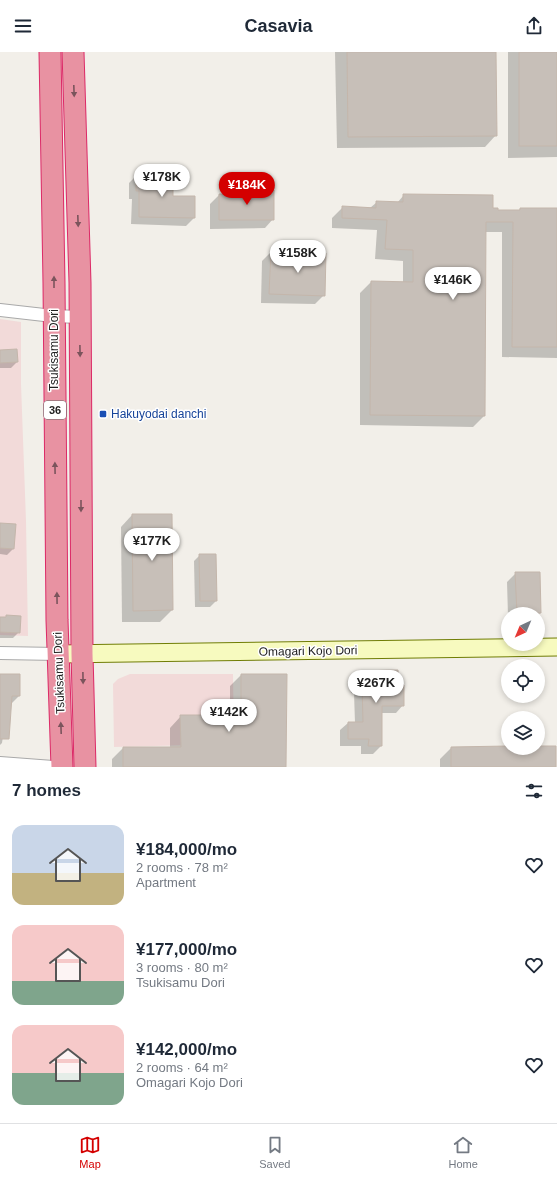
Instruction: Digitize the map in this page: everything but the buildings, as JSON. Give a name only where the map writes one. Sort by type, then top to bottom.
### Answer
[{"type":"highway","name":"Tsukisamu Dori","points":[[50,52],[58,654],[62,767]]},
{"type":"highway","name":"Tsukisamu Dori","points":[[73,52],[80,283],[82,654],[85,767]]},
{"type":"street","points":[[0,310],[54,316],[80,317]]},
{"type":"street","name":"Omagari Kojo Dori","points":[[58,654],[557,647]]},
{"type":"street","points":[[0,653],[58,654]]},
{"type":"street","points":[[0,763],[53,767]]},
{"type":"shaded area","points":[[0,319],[21,322],[21,384],[28,636],[0,635]]},
{"type":"shaded area","points":[[130,674],[233,674],[234,744],[114,747],[113,684],[118,679]]},
{"type":"place","name":"Hakuyodai danchi","points":[[103,414]]}]
